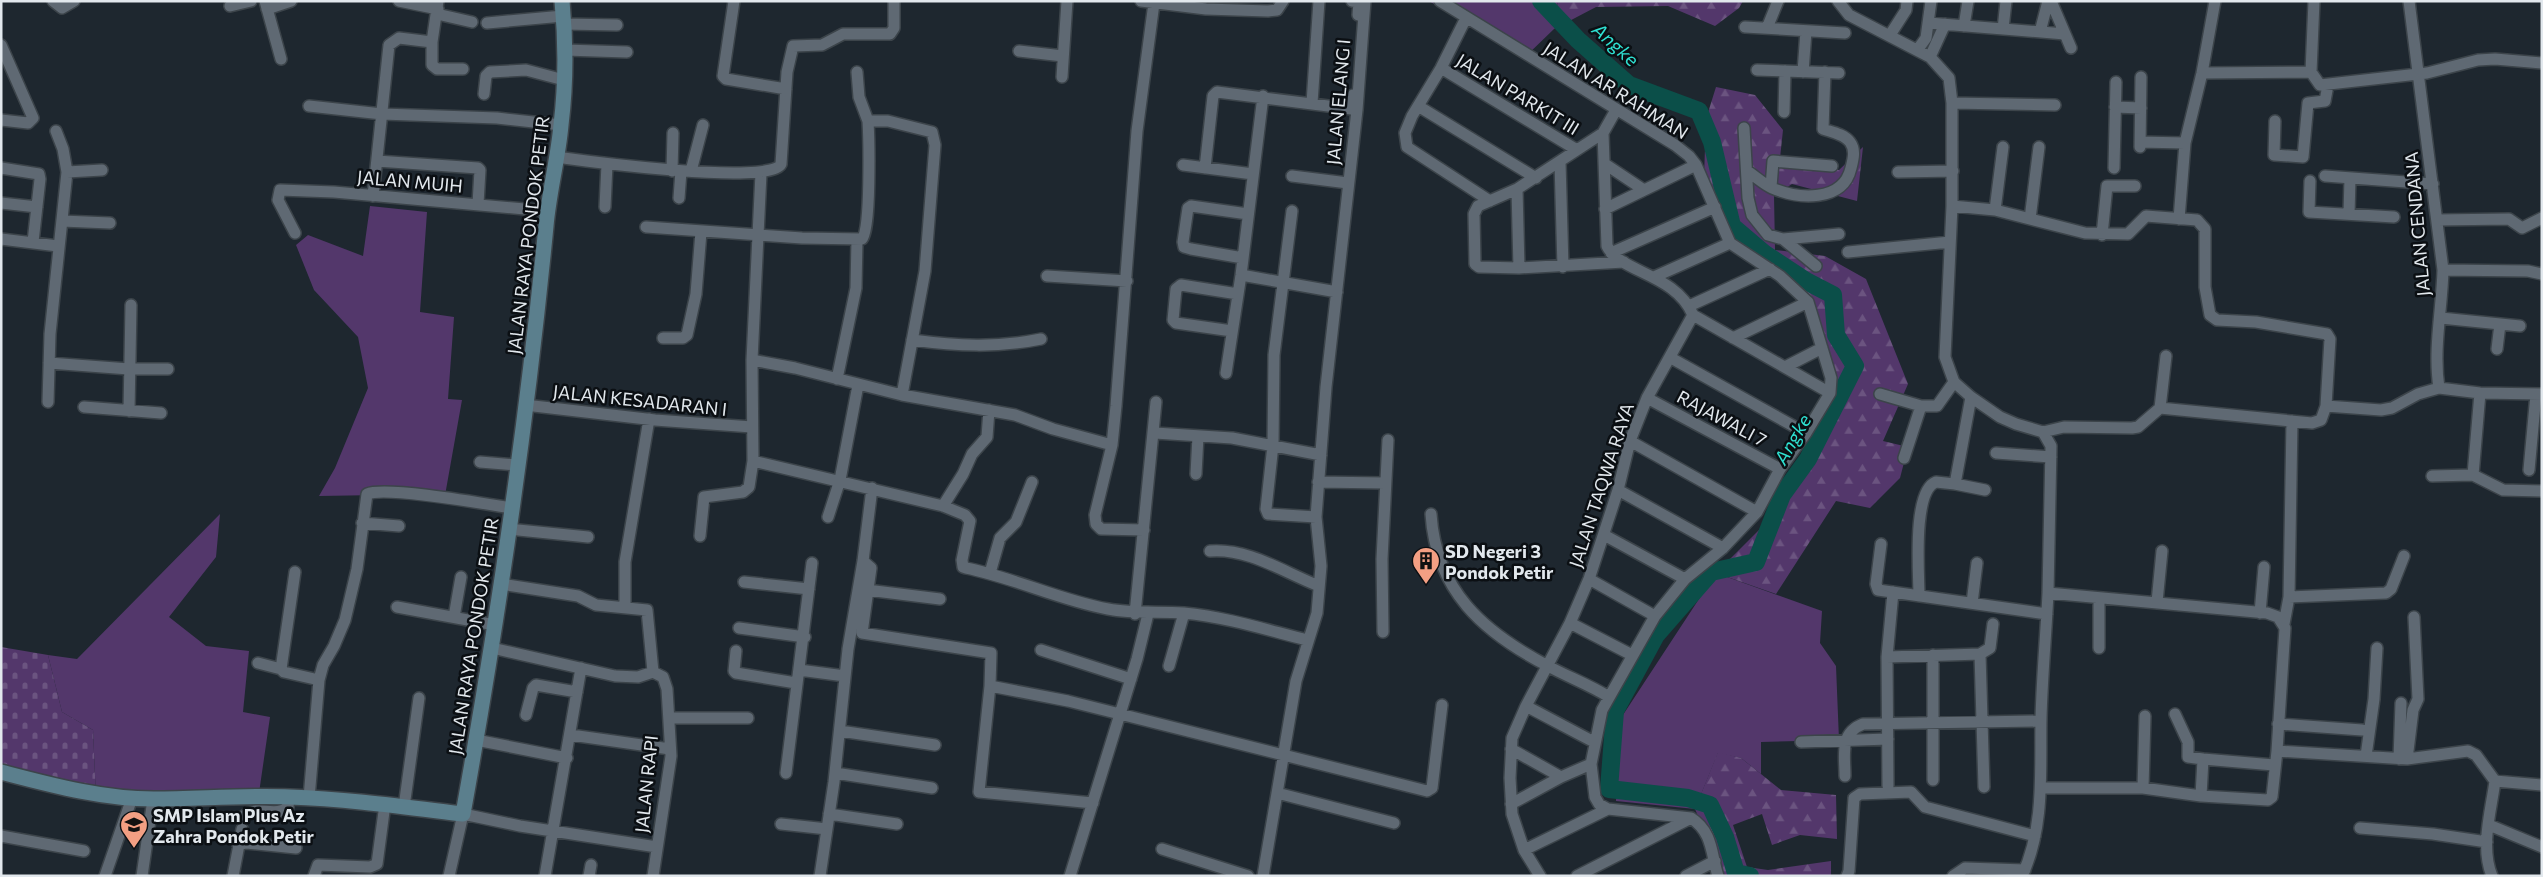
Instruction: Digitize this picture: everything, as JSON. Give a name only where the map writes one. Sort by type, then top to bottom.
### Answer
[{"type":"main road","name":"JALAN RAYA PONDOK PETIR","points":[[463,814],[492,648],[525,405],[547,211],[561,125],[565,50],[563,14]]},
{"type":"main road","points":[[1,772],[80,791],[132,798],[290,797],[385,804],[463,814]]},
{"type":"street","points":[[53,1],[62,8],[74,1]]},
{"type":"street","points":[[230,6],[251,1]]},
{"type":"street","points":[[281,59],[266,5],[291,1]]},
{"type":"street","points":[[399,1],[438,8],[472,22]]},
{"type":"street","points":[[734,1],[723,76],[726,79],[786,88]]},
{"type":"street","points":[[556,158],[681,171],[761,173],[778,169],[781,164],[786,88],[792,46],[822,45],[843,34],[890,34],[894,28],[894,1]]},
{"type":"street","points":[[1062,77],[1068,1]]},
{"type":"street","points":[[1141,1],[1277,10],[1283,1]]},
{"type":"street","points":[[1312,103],[1319,1]]},
{"type":"street","points":[[1205,168],[1214,94],[1221,90],[1352,109],[1359,2],[1352,1]]},
{"type":"street","name":"JALAN ELANG I","points":[[1263,876],[1296,681],[1307,640],[1317,613],[1321,566],[1316,517],[1318,482],[1345,206],[1358,110],[1365,1]]},
{"type":"street","name":"JALAN AR RAHMAN","points":[[1440,1],[1675,145],[1689,156],[1696,165],[1730,243]]},
{"type":"street","points":[[1767,28],[1778,1]]},
{"type":"street","points":[[1838,1],[1849,15],[1918,49],[1930,57],[1949,78],[1952,103],[1953,171],[1945,357],[1954,382],[1971,397],[2000,417],[2043,432],[2050,439],[2048,594],[2041,722],[2041,788],[2036,836],[2023,873],[1965,868],[1953,876]]},
{"type":"street","points":[[1890,36],[1906,10],[1907,1]]},
{"type":"street","points":[[1918,49],[1926,38],[1931,1]]},
{"type":"street","points":[[1964,26],[1968,1]]},
{"type":"street","points":[[2003,29],[2006,1]]},
{"type":"street","points":[[2040,32],[2050,1]]},
{"type":"street","points":[[2050,1],[2071,48]]},
{"type":"street","points":[[2179,219],[2185,142],[2202,73],[2215,1]]},
{"type":"street","points":[[2314,1],[2311,72],[2320,85],[2419,74],[2478,60],[2495,58],[2542,62]]},
{"type":"street","name":"JALAN CENDANA","points":[[2409,1],[2433,184],[2442,270],[2441,318],[2437,361],[2439,388]]},
{"type":"street","points":[[1144,530],[1101,529],[1096,524],[1096,506],[1112,445],[1127,282],[1137,131],[1154,3]]},
{"type":"street","points":[[438,8],[432,42],[433,67],[437,70],[463,69]]},
{"type":"street","points":[[487,23],[563,14],[617,25]]},
{"type":"street","points":[[1466,18],[1405,133],[1407,146],[1490,201]]},
{"type":"street","points":[[1929,23],[2065,34]]},
{"type":"street","points":[[1930,57],[1945,24]]},
{"type":"street","points":[[1745,27],[1846,33]]},
{"type":"street","points":[[1804,72],[1806,31]]},
{"type":"street","points":[[373,196],[389,45],[400,38],[432,42]]},
{"type":"street","points":[[1,46],[15,72],[33,118],[28,123],[1,120]]},
{"type":"street","points":[[565,50],[627,52]]},
{"type":"street","points":[[1019,52],[1063,56]]},
{"type":"street","name":"JALAN PARKIT III","points":[[1441,68],[1577,150]]},
{"type":"street","points":[[484,94],[488,73],[526,70],[564,80]]},
{"type":"street","points":[[1757,70],[1839,73]]},
{"type":"street","points":[[1,71],[15,72]]},
{"type":"street","points":[[1784,112],[1785,71]]},
{"type":"street","points":[[646,227],[701,232],[857,240],[865,237],[868,121],[859,97],[857,72]]},
{"type":"street","points":[[1747,170],[1771,188],[1792,194],[1813,196],[1828,194],[1840,188],[1850,173],[1854,155],[1851,143],[1843,136],[1823,129],[1825,72]]},
{"type":"street","points":[[2202,73],[2311,72]]},
{"type":"street","points":[[2141,78],[2140,144],[2185,142]]},
{"type":"street","points":[[2114,168],[2116,82]]},
{"type":"street","points":[[2275,121],[2274,155],[2303,157],[2308,103],[2325,101],[2328,85]]},
{"type":"street","points":[[1226,373],[1241,275],[1263,96]]},
{"type":"street","points":[[1952,103],[2055,105]]},
{"type":"street","points":[[309,106],[382,114],[497,118],[561,125]]},
{"type":"street","points":[[1418,106],[1536,178]]},
{"type":"street","points":[[2115,107],[2141,108]]},
{"type":"street","points":[[1616,110],[1603,133],[1560,164],[1517,189],[1478,206],[1475,210],[1475,264],[1479,267],[1519,268],[1563,267],[1624,262]]},
{"type":"street","points":[[868,121],[911,126],[928,130],[934,135],[925,271],[902,395]]},
{"type":"street","points":[[681,171],[702,126]]},
{"type":"street","points":[[1744,128],[1752,215],[1768,235],[1783,239],[1839,234]]},
{"type":"street","points":[[48,402],[58,246],[67,172],[63,149],[56,131]]},
{"type":"street","points":[[673,133],[681,171],[679,198]]},
{"type":"street","points":[[1603,133],[1607,246],[1611,253],[1670,287],[1691,311],[1733,338],[1830,393]]},
{"type":"street","points":[[1995,210],[2003,147]]},
{"type":"street","points":[[2030,219],[2039,147]]},
{"type":"street","points":[[376,161],[478,168],[480,170],[478,204]]},
{"type":"street","points":[[1771,188],[1774,161],[1832,166]]},
{"type":"street","points":[[605,207],[607,164]]},
{"type":"street","points":[[1560,164],[1563,267]]},
{"type":"street","points":[[1605,164],[1644,190]]},
{"type":"street","points":[[1183,165],[1253,174]]},
{"type":"street","points":[[1605,209],[1696,165]]},
{"type":"street","points":[[1,168],[38,174],[38,207],[33,242]]},
{"type":"street","points":[[67,172],[102,170]]},
{"type":"street","points":[[1898,172],[1953,171]]},
{"type":"street","points":[[700,536],[704,497],[747,490],[754,461],[752,360],[761,173]]},
{"type":"street","points":[[1292,176],[1348,183]]},
{"type":"street","points":[[2325,176],[2433,184]]},
{"type":"street","points":[[2349,214],[2350,178]]},
{"type":"street","points":[[2310,181],[2309,212],[2394,217]]},
{"type":"street","points":[[2102,235],[2108,186],[2135,186]]},
{"type":"street","points":[[1517,189],[1519,268]]},
{"type":"street","name":"JALAN MUIH","points":[[295,233],[278,200],[277,193],[284,190],[547,211]]},
{"type":"street","points":[[1,203],[38,207]]},
{"type":"street","points":[[1243,258],[1190,249],[1184,247],[1184,242],[1188,208],[1191,206],[1248,214]]},
{"type":"street","points":[[1952,206],[1995,210],[2102,235],[2128,234],[2146,216],[2197,220],[2205,229],[2205,287],[2213,319],[2266,324],[2278,328],[2323,333],[2330,337],[2326,406],[2318,423],[2160,408]]},
{"type":"street","points":[[1611,253],[1715,207]]},
{"type":"street","points":[[1292,211],[1274,354],[1273,445],[1266,512],[1268,514],[1316,517]]},
{"type":"street","points":[[2437,220],[2509,219],[2522,228],[2542,218]]},
{"type":"street","points":[[62,221],[110,223]]},
{"type":"street","points":[[663,338],[683,338],[688,335],[696,294],[701,232]]},
{"type":"street","points":[[1,239],[58,246]]},
{"type":"street","points":[[1783,239],[1816,266]]},
{"type":"street","points":[[837,379],[856,288],[857,240]]},
{"type":"street","points":[[1848,252],[1950,242]]},
{"type":"street","points":[[1654,277],[1730,243],[1770,269],[1808,302],[1831,378],[1830,393],[1806,433],[1780,469],[1757,512],[1724,548],[1686,579],[1655,616],[1602,710],[1594,742],[1591,764],[1595,797],[1599,804],[1608,809],[1691,818],[1700,824],[1708,836],[1718,876]]},
{"type":"street","points":[[1691,311],[1770,269]]},
{"type":"street","points":[[2442,270],[2528,271],[2542,274]]},
{"type":"street","points":[[1241,275],[1336,292]]},
{"type":"street","points":[[1047,276],[1127,282]]},
{"type":"street","points":[[1232,331],[1176,323],[1173,320],[1176,288],[1181,285],[1238,294]]},
{"type":"street","points":[[1733,338],[1808,302]]},
{"type":"street","points":[[129,411],[128,369],[131,306]]},
{"type":"street","name":"JALAN TAQWA RAYA","points":[[1540,876],[1524,850],[1516,830],[1511,804],[1511,748],[1518,723],[1570,623],[1589,579],[1618,490],[1630,441],[1647,398],[1671,358],[1691,311]]},
{"type":"street","points":[[2441,318],[2520,326]]},
{"type":"street","points":[[2497,349],[2500,324]]},
{"type":"street","points":[[912,340],[974,347],[1016,344],[1041,339]]},
{"type":"street","points":[[1785,367],[1822,348]]},
{"type":"street","points":[[2043,432],[2064,427],[2138,427],[2160,408],[2166,356]]},
{"type":"street","points":[[1671,358],[1806,433]]},
{"type":"street","points":[[752,360],[795,368],[902,395],[1015,415],[1053,429],[1112,445]]},
{"type":"street","points":[[49,363],[168,370]]},
{"type":"street","points":[[1880,394],[1921,406],[1937,406],[1954,382]]},
{"type":"street","points":[[828,517],[840,480],[858,385]]},
{"type":"street","points":[[2326,406],[2381,410],[2392,408],[2418,394],[2439,388],[2480,393],[2539,394],[2529,470]]},
{"type":"street","points":[[2473,475],[2480,393]]},
{"type":"street","points":[[1955,484],[1971,397]]},
{"type":"street","name":"RAJAWALI 7","points":[[1647,398],[1780,469]]},
{"type":"street","points":[[1135,614],[1156,402]]},
{"type":"street","name":"JALAN KESADARAN I","points":[[525,405],[649,419],[752,427]]},
{"type":"street","points":[[1904,458],[1921,406]]},
{"type":"street","points":[[84,407],[161,413]]},
{"type":"street","points":[[943,506],[963,474],[972,454],[987,437],[989,410]]},
{"type":"street","points":[[625,606],[625,562],[649,419]]},
{"type":"street","points":[[2041,788],[2143,788],[2200,796],[2268,800],[2272,797],[2274,765],[2278,751],[2284,624],[2289,597],[2292,421]]},
{"type":"street","points":[[1154,433],[1273,445],[1321,455]]},
{"type":"street","points":[[1196,474],[1198,436]]},
{"type":"street","points":[[1383,632],[1384,483],[1388,440]]},
{"type":"street","points":[[1630,441],[1757,512]]},
{"type":"street","points":[[1996,453],[2051,457]]},
{"type":"street","points":[[754,461],[943,506],[965,515],[970,521],[962,560],[963,566],[990,573],[1049,594],[1135,614],[1184,613],[1216,618],[1307,640]]},
{"type":"street","points":[[480,462],[517,466]]},
{"type":"street","points":[[2432,476],[2473,475],[2502,490],[2542,491]]},
{"type":"street","points":[[990,573],[1000,538],[1005,530],[1016,522],[1032,482]]},
{"type":"street","points":[[1318,482],[1384,483]]},
{"type":"street","points":[[1919,596],[1919,519],[1926,491],[1936,482],[1985,490]]},
{"type":"street","points":[[820,876],[835,773],[845,676],[872,488]]},
{"type":"street","points":[[1618,490],[1724,548]]},
{"type":"street","points":[[309,798],[319,680],[323,665],[334,646],[345,620],[357,569],[364,499],[370,492],[435,497],[511,508]]},
{"type":"street","points":[[1431,514],[1432,538],[1441,565],[1453,590],[1465,606],[1512,645],[1547,666],[1609,697]]},
{"type":"street","points":[[362,523],[399,526]]},
{"type":"street","points":[[508,529],[588,537]]},
{"type":"street","points":[[1604,535],[1686,579]]},
{"type":"street","points":[[1881,544],[1876,587],[1878,590],[2047,614]]},
{"type":"street","points":[[1210,551],[1227,550],[1242,553],[1319,586]]},
{"type":"street","points":[[2157,602],[2162,551]]},
{"type":"street","points":[[2289,597],[2386,593],[2391,589],[2404,556]]},
{"type":"street","points":[[863,561],[871,568],[862,633],[991,653],[990,686],[979,792],[1093,803]]},
{"type":"street","points":[[786,773],[796,683],[805,636],[812,563]]},
{"type":"street","points":[[1972,603],[1977,563]]},
{"type":"street","points":[[2260,613],[2264,567]]},
{"type":"street","points":[[281,668],[296,572]]},
{"type":"street","points":[[454,616],[461,577]]},
{"type":"street","points":[[1589,579],[1655,616]]},
{"type":"street","points":[[744,582],[809,589]]},
{"type":"street","points":[[492,648],[628,677],[638,677],[654,672],[647,610],[625,606],[596,605],[578,596],[501,584]]},
{"type":"street","points":[[867,590],[940,599]]},
{"type":"street","points":[[1888,786],[1887,656],[1894,592]]},
{"type":"street","points":[[2048,594],[2157,602],[2260,613],[2272,615],[2284,624]]},
{"type":"street","points":[[2099,598],[2099,648]]},
{"type":"street","points":[[397,607],[495,625]]},
{"type":"street","points":[[1169,666],[1184,613]]},
{"type":"street","points":[[1070,876],[1131,679],[1148,614]]},
{"type":"street","points":[[2403,759],[2413,710],[2418,699],[2414,617]]},
{"type":"street","points":[[1570,623],[1632,655]]},
{"type":"street","points":[[1887,656],[1980,654],[1990,648],[1993,624]]},
{"type":"street","points":[[739,628],[805,636]]},
{"type":"street","points":[[2366,756],[2374,700],[2377,648]]},
{"type":"street","points":[[1041,650],[1131,679]]},
{"type":"street","points":[[736,652],[734,673],[796,683]]},
{"type":"street","points":[[1980,654],[1984,786]]},
{"type":"street","points":[[1933,655],[1933,780]]},
{"type":"street","points":[[258,664],[281,668],[284,672],[319,680]]},
{"type":"street","points":[[545,876],[571,735],[581,668]]},
{"type":"street","points":[[799,670],[845,676]]},
{"type":"street","name":"JALAN RAPI","points":[[653,876],[670,749],[670,718],[665,680],[654,672]]},
{"type":"street","points":[[526,715],[534,686],[577,692]]},
{"type":"street","points":[[990,686],[1068,702],[1285,754],[1426,791],[1432,788],[1442,705]]},
{"type":"street","points":[[404,807],[418,698]]},
{"type":"street","points":[[2401,703],[2403,759]]},
{"type":"street","points":[[1526,706],[1594,742]]},
{"type":"street","points":[[2175,714],[2188,742],[2188,757],[2274,765]]},
{"type":"street","points":[[2143,788],[2145,716]]},
{"type":"street","points":[[670,718],[748,718]]},
{"type":"street","points":[[1845,776],[1844,741],[1851,731],[1858,726],[1933,722],[2041,722]]},
{"type":"street","points":[[2278,724],[2362,730]]},
{"type":"street","points":[[840,731],[935,745]]},
{"type":"street","points":[[571,735],[670,749]]},
{"type":"street","points":[[1801,742],[1888,739]]},
{"type":"street","points":[[476,740],[567,758]]},
{"type":"street","points":[[1511,748],[1561,777]]},
{"type":"street","points":[[2278,751],[2403,759],[2468,752],[2476,755],[2495,781],[2487,842],[2487,863],[2492,876]]},
{"type":"street","points":[[2200,796],[2203,758]]},
{"type":"street","points":[[1511,804],[1561,777],[1591,764]]},
{"type":"street","points":[[835,773],[932,788]]},
{"type":"street","points":[[2495,781],[2542,785]]},
{"type":"street","points":[[1847,876],[1849,871],[1854,798],[1860,794],[1907,791],[1915,794],[1925,807],[2036,836]]},
{"type":"street","points":[[1277,793],[1394,823]]},
{"type":"street","points":[[245,815],[250,812],[281,812],[288,806],[290,797]]},
{"type":"street","points":[[105,876],[132,798]]},
{"type":"street","points":[[142,876],[153,799]]},
{"type":"street","points":[[314,876],[318,865],[370,867],[377,864],[385,804]]},
{"type":"street","points":[[1524,850],[1608,809]]},
{"type":"street","points":[[451,875],[463,814],[520,826],[657,847]]},
{"type":"street","points":[[829,814],[897,824]]},
{"type":"street","points":[[1577,876],[1691,818]]},
{"type":"street","points":[[781,824],[827,829]]},
{"type":"street","points":[[2489,825],[2542,846]]},
{"type":"street","points":[[2360,828],[2433,834],[2487,842]]},
{"type":"street","points":[[233,876],[242,829]]},
{"type":"street","points":[[1,836],[84,851]]},
{"type":"street","points":[[238,845],[246,843],[296,848]]},
{"type":"street","points":[[1162,849],[1248,876]]},
{"type":"street","points":[[1686,876],[1715,861]]},
{"type":"green space","points":[[1429,1],[1558,1],[1554,29],[1524,58]]},
{"type":"green space","points":[[1558,1],[1743,1],[1739,8],[1715,26],[1668,6],[1596,7],[1554,29]]},
{"type":"green space","points":[[1716,87],[1755,95],[1783,130],[1780,158],[1839,170],[1863,147],[1857,201],[1792,184],[1774,196],[1775,250],[1825,256],[1866,279],[1908,384],[1883,441],[1908,447],[1900,478],[1870,508],[1836,501],[1776,594],[1716,573],[1763,526],[1835,411],[1831,380],[1811,307],[1783,283],[1750,261],[1729,234],[1704,177],[1706,119]]},
{"type":"green space","points":[[370,206],[427,212],[420,312],[454,317],[448,399],[462,400],[444,501],[379,495],[319,496],[335,468],[368,388],[358,337],[314,290],[296,245],[308,235],[363,256]]},
{"type":"green space","points":[[220,514],[216,557],[169,617],[206,646],[249,651],[243,712],[270,717],[258,800],[96,798],[93,730],[62,712],[48,655],[77,659]]},
{"type":"green space","points":[[1716,573],[1822,611],[1820,643],[1836,666],[1839,740],[1761,742],[1761,774],[1741,758],[1718,753],[1695,809],[1616,801],[1619,721]]},
{"type":"green space","points":[[1,647],[48,655],[62,712],[93,730],[96,798],[1,770]]},
{"type":"green space","points":[[1718,752],[1741,758],[1781,790],[1836,795],[1837,839],[1800,835],[1772,845],[1762,814],[1733,825],[1747,867],[1768,870],[1831,861],[1831,876],[1724,876],[1695,809]]},
{"type":"waterway","name":"Angke","points":[[1541,1],[1578,40],[1629,85],[1699,111],[1712,142],[1732,226],[1765,254],[1806,281],[1833,295],[1836,335],[1855,366],[1808,459],[1782,495],[1756,562],[1711,572],[1656,635],[1615,711],[1609,789],[1688,798],[1710,805],[1725,837],[1736,873],[1750,876]]},
{"type":"place","name":"SD Negeri 3 Pondok Petir","points":[[1426,585]]},
{"type":"place","name":"SMP Islam Plus Az Zahra Pondok Petir","points":[[134,849]]}]
